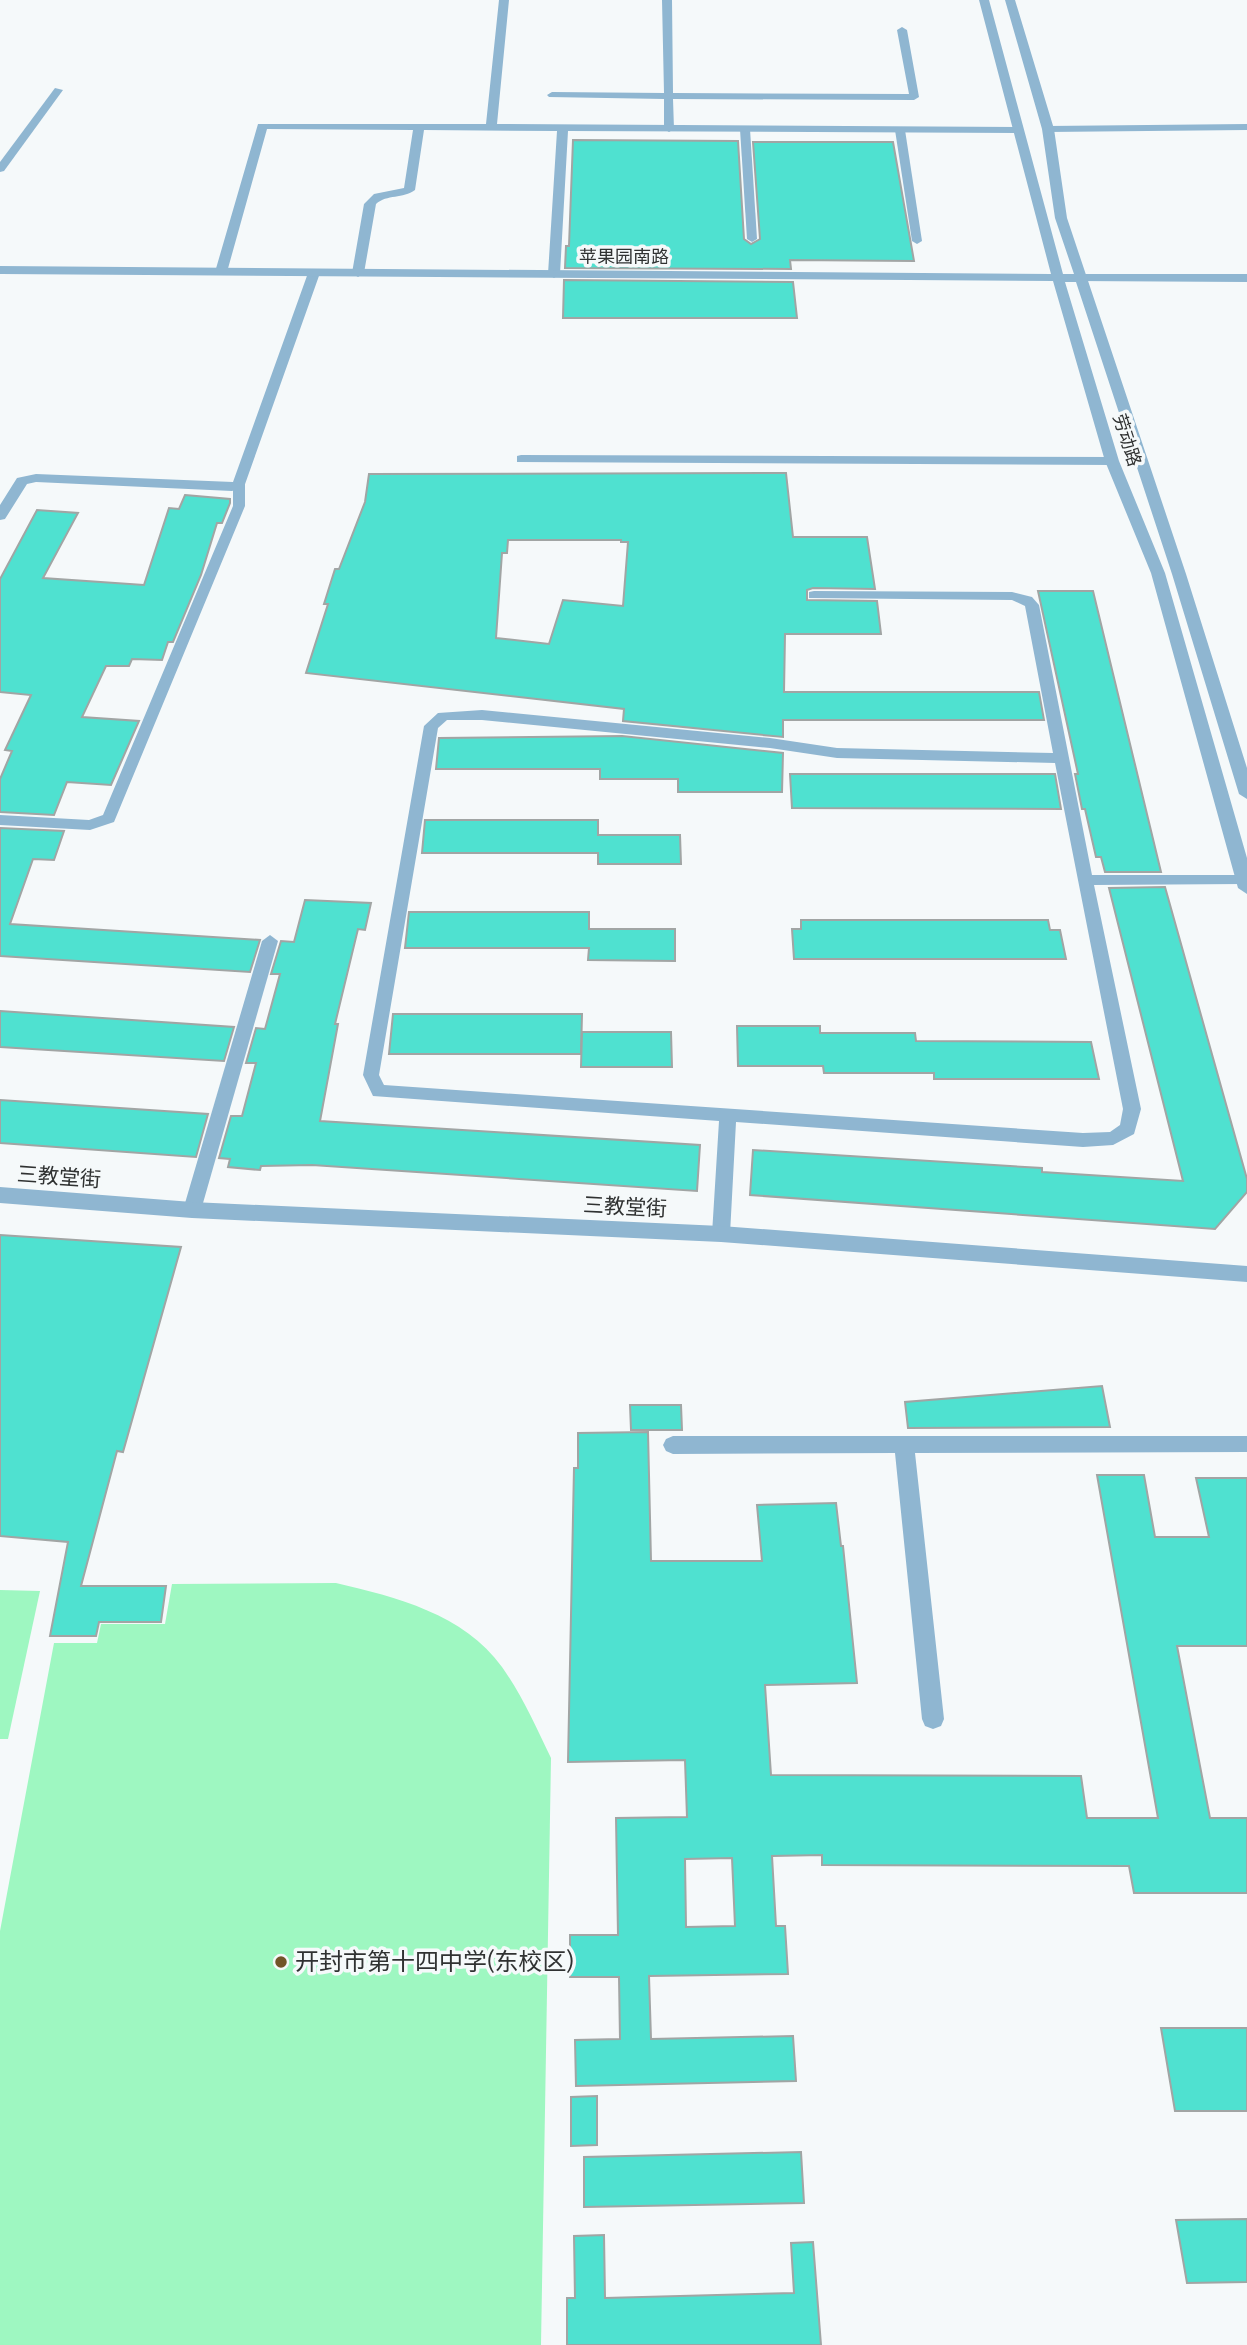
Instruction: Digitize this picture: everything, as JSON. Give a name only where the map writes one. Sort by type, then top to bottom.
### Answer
[{"type":"street","points":[[491,128],[504,0]]},
{"type":"street","name":"劳动路","points":[[984,0],[1058,278],[1112,461],[1158,573],[1246,883]]},
{"type":"street","name":"劳动路","points":[[1010,0],[1048,129],[1061,218],[1179,573],[1247,794]]},
{"type":"street","points":[[220,272],[262,126],[1017,130]]},
{"type":"street","points":[[358,273],[370,204],[373,198],[382,194],[409,190],[419,127]]},
{"type":"street","points":[[1048,129],[1247,127]]},
{"type":"street","points":[[554,274],[563,128]]},
{"type":"street","name":"苹果园南路","points":[[0,270],[1247,278]]},
{"type":"street","points":[[0,516],[22,481],[36,478],[232,487],[239,484],[314,273]]},
{"type":"street","name":"三教堂街","points":[[0,1195],[192,1210],[721,1234],[1247,1274]]},
{"type":"lane","points":[[667,0],[669,129]]},
{"type":"lane","points":[[552,95],[914,97],[902,30]]},
{"type":"lane","points":[[0,169],[58,90]]},
{"type":"lane","points":[[745,129],[752,239]]},
{"type":"lane","points":[[900,130],[917,241]]},
{"type":"lane","points":[[521,459],[1112,461]]},
{"type":"lane","points":[[0,820],[90,825],[108,818],[239,506],[239,484]]},
{"type":"lane","points":[[814,595],[1012,596],[1027,600],[1032,605],[1061,758],[1084,880],[1132,1109],[1128,1129],[1113,1138],[1083,1140],[379,1091],[371,1075],[431,726],[443,716],[482,715],[770,743],[837,753],[1061,758]]},
{"type":"lane","points":[[1084,880],[1246,883]]},
{"type":"lane","points":[[192,1210],[270,942]]},
{"type":"lane","points":[[721,1234],[728,1115]]},
{"type":"lane","points":[[673,1445],[1247,1444]]},
{"type":"lane","points":[[904,1445],[933,1719]]},
{"type":"green space","name":"开封市第十四中学(东校区)","points":[[336,1583],[427,1610],[468,1633],[502,1667],[551,1758],[541,2345],[0,2345],[0,1931],[54,1643],[97,1643],[101,1624],[165,1624],[172,1584]]},
{"type":"green space","points":[[0,1590],[40,1591],[8,1739],[0,1739]]},
{"type":"building","points":[[573,140],[738,141],[744,239],[751,244],[760,239],[753,142],[893,142],[914,261],[790,260],[791,269],[565,268],[566,246],[569,246]]},
{"type":"building","points":[[564,280],[793,282],[797,318],[563,318]]},
{"type":"building","points":[[786,473],[793,537],[867,537],[875,589],[813,588],[807,590],[807,600],[877,601],[881,634],[785,634],[784,692],[1039,692],[1044,720],[783,720],[783,737],[623,721],[624,709],[306,673],[328,604],[324,604],[335,569],[339,569],[365,502],[369,474]],"holes":[[[508,540],[628,542],[623,606],[563,600],[549,644],[496,638],[502,553],[507,553]]]},
{"type":"building","points":[[185,495],[230,499],[230,503],[222,523],[217,523],[201,575],[173,642],[168,642],[162,660],[132,659],[129,666],[106,666],[82,717],[139,721],[111,785],[67,782],[54,815],[0,812],[0,779],[12,751],[5,750],[31,695],[0,692],[0,579],[37,510],[78,513],[43,578],[144,585],[169,508],[179,509]]},
{"type":"building","points":[[1038,591],[1093,591],[1161,872],[1105,872],[1101,857],[1096,857],[1085,809],[1082,809],[1075,774],[1078,774]]},
{"type":"building","points":[[622,736],[783,753],[782,792],[678,792],[678,779],[600,779],[600,769],[436,769],[439,738]]},
{"type":"building","points":[[790,774],[1055,774],[1061,809],[792,808]]},
{"type":"building","points":[[425,820],[598,820],[598,835],[680,835],[681,864],[598,864],[598,853],[422,853]]},
{"type":"building","points":[[0,828],[64,831],[54,860],[33,859],[10,924],[260,940],[250,972],[0,956]]},
{"type":"building","points":[[1165,887],[1247,1179],[1247,1192],[1215,1229],[750,1195],[753,1150],[1042,1168],[1042,1172],[1183,1181],[1109,888]]},
{"type":"building","points":[[305,900],[371,903],[365,930],[358,929],[335,1024],[338,1024],[320,1121],[700,1145],[697,1191],[312,1165],[261,1166],[260,1170],[228,1167],[230,1159],[219,1158],[231,1116],[242,1116],[256,1063],[246,1063],[256,1028],[265,1029],[280,974],[271,974],[281,941],[294,942]]},
{"type":"building","points":[[409,912],[589,912],[589,929],[675,929],[675,961],[588,960],[589,948],[405,948]]},
{"type":"building","points":[[801,920],[1048,920],[1050,930],[1060,930],[1066,959],[794,959],[792,929],[801,929]]},
{"type":"building","points":[[0,1011],[234,1027],[224,1061],[0,1047]]},
{"type":"building","points":[[393,1014],[582,1014],[581,1054],[389,1054]]},
{"type":"building","points":[[737,1026],[820,1026],[820,1033],[915,1033],[916,1041],[1091,1042],[1099,1079],[934,1079],[934,1073],[824,1073],[823,1066],[738,1066]]},
{"type":"building","points":[[582,1032],[671,1032],[672,1067],[581,1067]]},
{"type":"building","points":[[0,1100],[208,1114],[196,1157],[0,1143]]},
{"type":"building","points":[[0,1235],[181,1247],[123,1452],[117,1451],[81,1586],[166,1586],[161,1622],[99,1622],[96,1636],[50,1636],[68,1542],[0,1536]]},
{"type":"building","points":[[1102,1386],[1110,1427],[908,1428],[905,1402]]},
{"type":"building","points":[[630,1405],[681,1405],[682,1430],[631,1430]]},
{"type":"building","points":[[648,1432],[651,1561],[762,1561],[757,1505],[836,1503],[857,1683],[765,1685],[771,1775],[1081,1776],[1087,1818],[1158,1818],[1097,1475],[1144,1475],[1155,1537],[1209,1537],[1196,1478],[1247,1478],[1247,1646],[1177,1646],[1210,1818],[1247,1818],[1247,1893],[1134,1893],[1129,1866],[822,1865],[822,1855],[772,1856],[776,1926],[785,1926],[788,1974],[649,1976],[651,2039],[793,2036],[796,2081],[576,2086],[575,2040],[620,2039],[619,1977],[570,1977],[570,1935],[618,1935],[616,1818],[687,1817],[685,1760],[568,1762],[574,1468],[578,1468],[578,1433]],"holes":[[[732,1858],[735,1926],[686,1927],[685,1859]]]},
{"type":"building","points":[[1161,2028],[1247,2028],[1247,2111],[1175,2111]]},
{"type":"building","points":[[597,2096],[597,2145],[571,2146],[571,2097]]},
{"type":"building","points":[[801,2152],[804,2203],[584,2207],[584,2157]]},
{"type":"building","points":[[1247,2219],[1247,2282],[1187,2283],[1176,2220]]},
{"type":"building","points":[[604,2235],[605,2298],[794,2293],[791,2243],[813,2242],[821,2345],[567,2345],[567,2298],[575,2298],[574,2236]]},
{"type":"place","name":"开封市第十四中学(东校区)","points":[[281,1962]]}]
